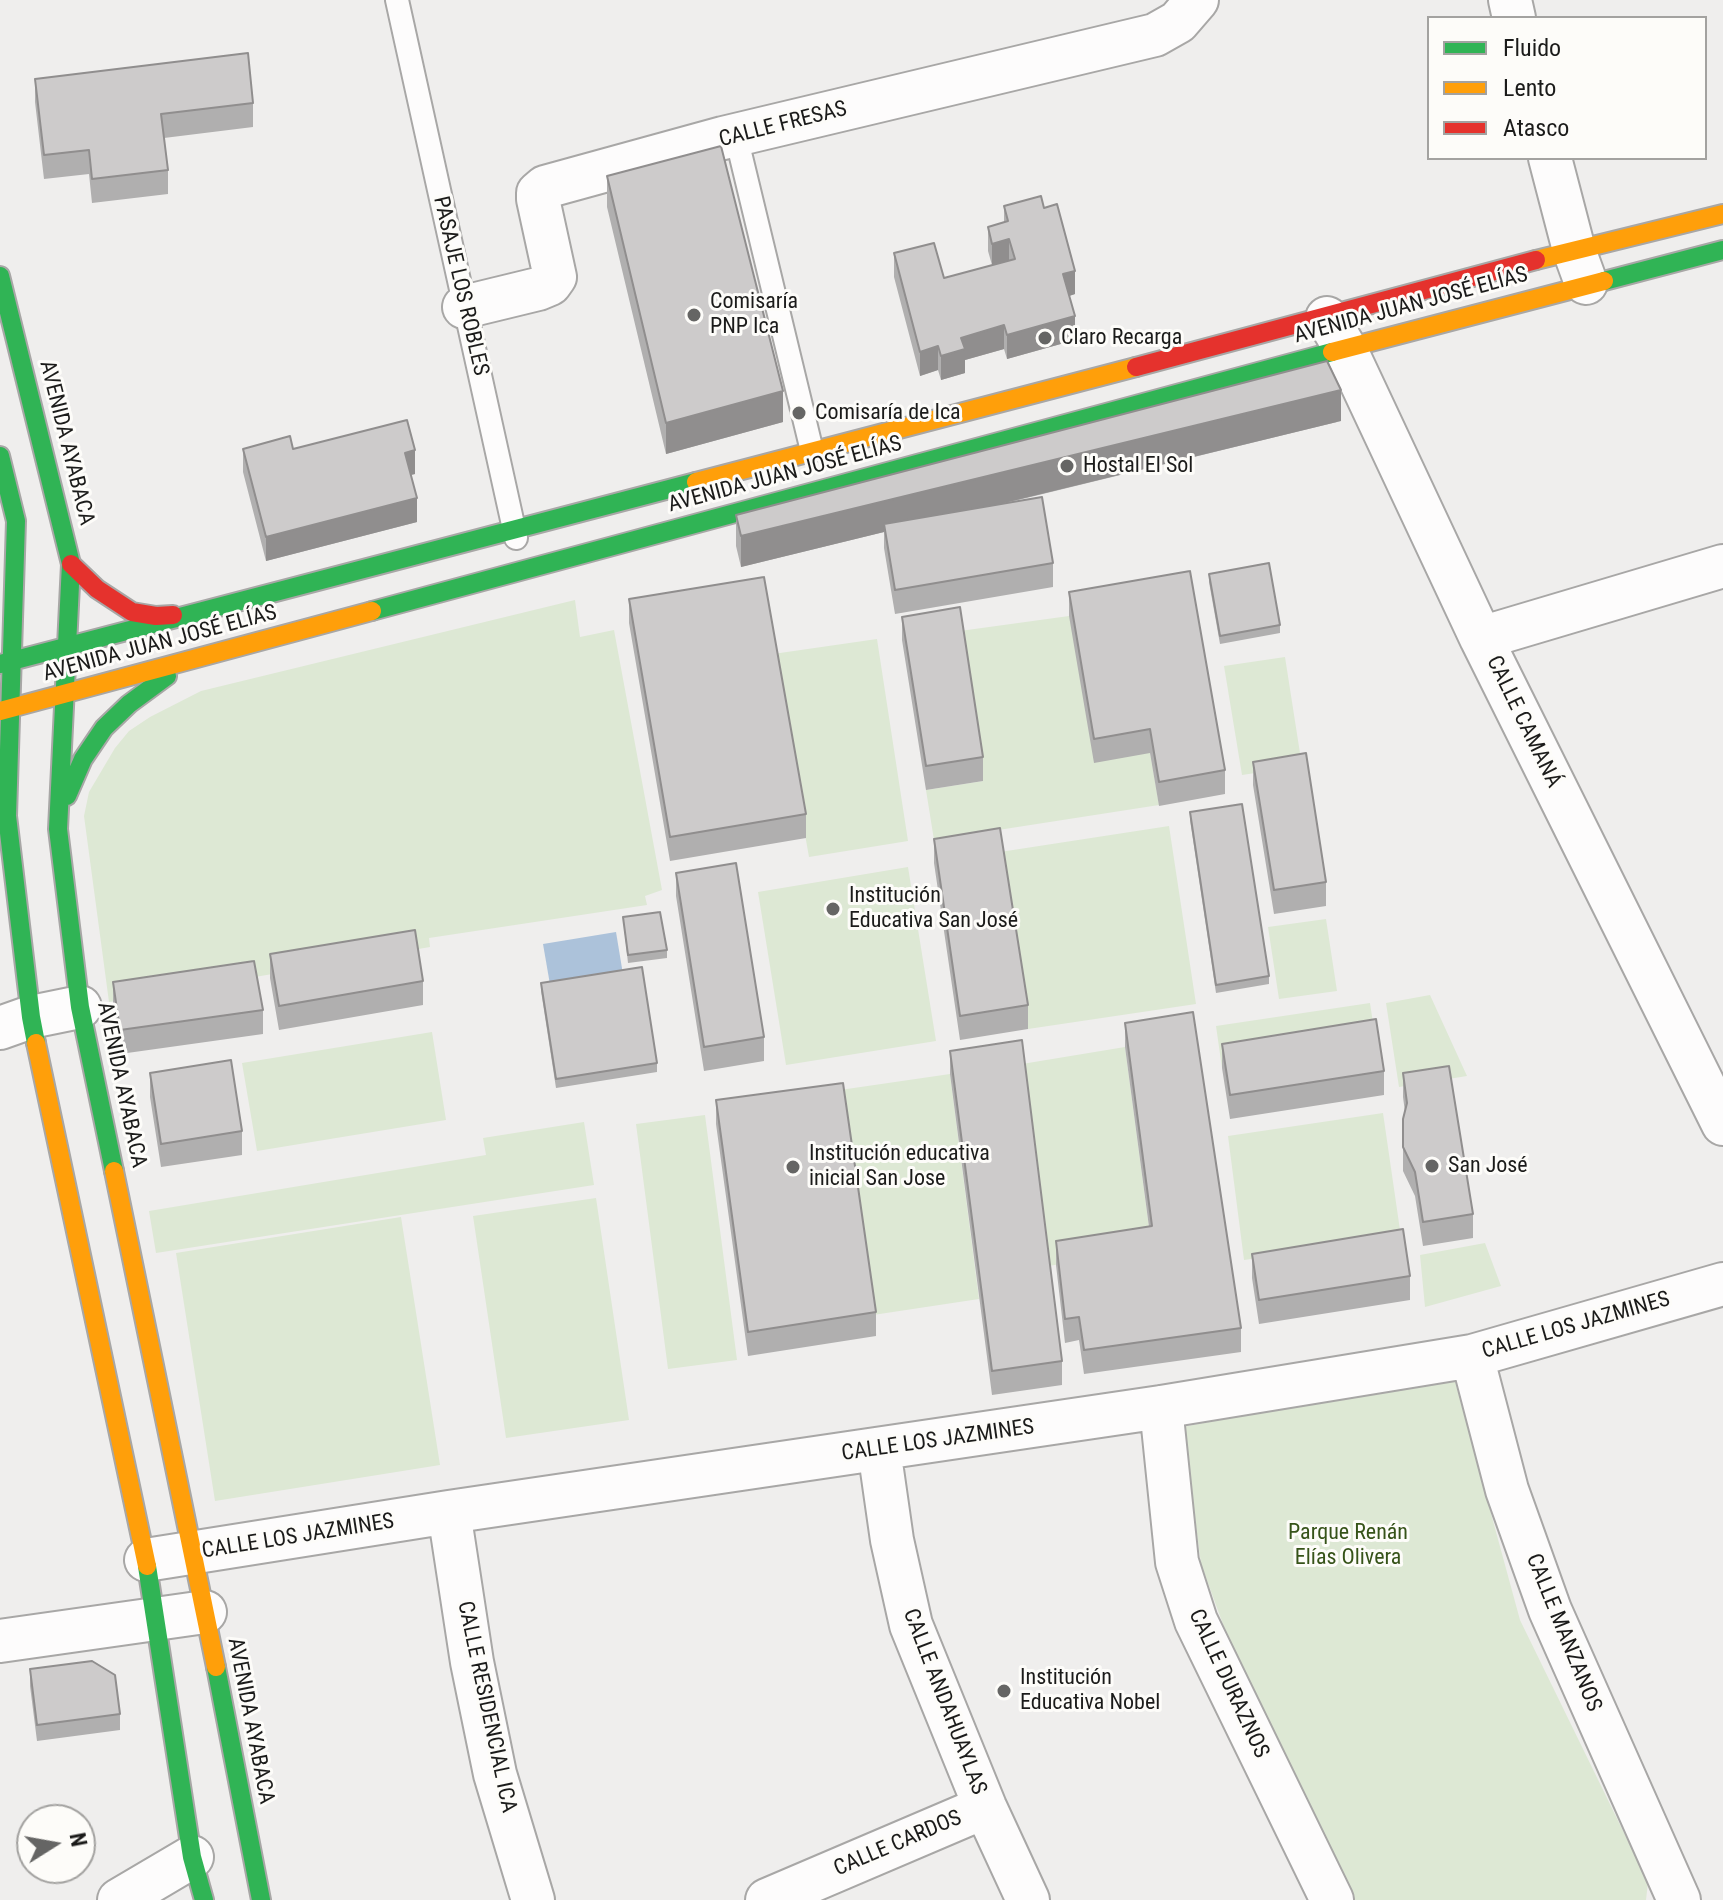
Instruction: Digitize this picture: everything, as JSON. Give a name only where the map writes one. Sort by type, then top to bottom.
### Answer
[{"type":"street","name":"CALLE FRESAS","points":[[464,307],[538,289],[550,284],[555,277],[538,199],[541,189],[736,136],[1155,35],[1178,22],[1197,0]]},
{"type":"street","points":[[1551,160],[1580,267]]},
{"type":"street","name":"AVENIDA JUAN JOSÉ ELÍAS","points":[[6,662],[812,451],[1336,333],[1580,267],[1723,214]]},
{"type":"street","name":"AVENIDA JUAN JOSÉ ELÍAS","points":[[5,710],[524,571],[1336,333],[1580,267],[1723,250]]},
{"type":"street","name":"AVENIDA AYABACA","points":[[0,276],[71,564],[58,829],[80,1007],[194,1553],[261,1900]]},
{"type":"street","name":"CALLE CAMANÁ","points":[[1336,333],[1481,638],[1723,1124]]},
{"type":"street","points":[[0,456],[16,521],[6,662],[4,810],[15,1022],[146,1560],[192,1857],[204,1900]]},
{"type":"street","points":[[0,594],[16,521]]},
{"type":"street","points":[[71,564],[97,589],[132,612],[156,616],[196,614]]},
{"type":"street","points":[[1481,638],[1723,566]]},
{"type":"street","points":[[58,829],[69,789],[83,759],[104,728],[154,684],[195,660]]},
{"type":"street","points":[[15,1022],[80,1007]]},
{"type":"street","name":"CALLE LOS JAZMINES","points":[[146,1560],[1161,1407],[1472,1356],[1723,1284]]},
{"type":"street","name":"CALLE MANZANOS","points":[[1472,1356],[1507,1490],[1550,1610],[1679,1900]]},
{"type":"street","name":"CALLE DURAZNOS","points":[[1161,1407],[1177,1562],[1196,1621],[1332,1900]]},
{"type":"street","name":"CALLE ANDAHUAYLAS","points":[[879,1449],[892,1540],[911,1625],[985,1807],[1028,1900]]},
{"type":"street","name":"CALLE RESIDENCIAL ICA","points":[[449,1512],[472,1662],[495,1774],[533,1900]]},
{"type":"street","points":[[0,1641],[205,1612]]},
{"type":"street","name":"CALLE CARDOS","points":[[767,1900],[985,1807]]},
{"type":"street","points":[[119,1900],[192,1857]]},
{"type":"lane","name":"PASAJE LOS ROBLES","points":[[397,0],[524,571]]},
{"type":"lane","points":[[736,136],[812,451]]},
{"type":"green space","points":[[575,600],[580,637],[614,630],[662,890],[645,896],[647,905],[429,938],[430,947],[109,1002],[84,816],[89,792],[129,731],[201,691]]},
{"type":"green space","points":[[1069,616],[1150,753],[1159,805],[934,840],[926,790],[983,781],[960,631]]},
{"type":"green space","points":[[877,639],[908,841],[809,857],[773,654]]},
{"type":"green space","points":[[1285,657],[1302,766],[1242,775],[1224,666]]},
{"type":"green space","points":[[1169,826],[1196,1004],[1028,1029],[1000,852]]},
{"type":"green space","points":[[908,867],[936,1041],[786,1065],[758,892]]},
{"type":"green space","points":[[1326,919],[1337,991],[1279,999],[1268,927]]},
{"type":"green space","points":[[1430,995],[1467,1076],[1399,1087],[1386,1003]]},
{"type":"green space","points":[[1370,1003],[1376,1043],[1222,1068],[1216,1026]]},
{"type":"green space","points":[[432,1032],[446,1120],[257,1151],[242,1063]]},
{"type":"green space","points":[[1125,1047],[1152,1250],[1048,1266],[1022,1064]]},
{"type":"green space","points":[[950,1074],[979,1299],[873,1315],[840,1090]]},
{"type":"green space","points":[[1383,1113],[1401,1237],[1244,1260],[1228,1136]]},
{"type":"green space","points":[[705,1115],[737,1360],[668,1369],[636,1124]]},
{"type":"green space","points":[[584,1122],[594,1185],[156,1253],[149,1211],[486,1155],[483,1138]]},
{"type":"green space","points":[[596,1198],[629,1420],[506,1438],[473,1216]]},
{"type":"green space","points":[[401,1217],[440,1465],[215,1501],[176,1253]]},
{"type":"green space","points":[[1485,1243],[1501,1286],[1425,1307],[1420,1255]]},
{"type":"green space","name":"Parque Renán Elías Olivera","points":[[1453,1374],[1520,1620],[1648,1882],[1646,1900],[1353,1900],[1224,1627],[1201,1564],[1183,1427]]},
{"type":"water","points":[[616,932],[638,1065],[566,1077],[543,944]]},
{"type":"building","points":[[248,53],[253,103],[161,114],[168,170],[92,179],[89,150],[44,155],[35,79]]},
{"type":"building","name":"Comisaría PNP Ica","points":[[721,146],[783,391],[666,423],[607,176]]},
{"type":"building","points":[[1041,196],[1044,208],[1057,204],[1075,271],[1063,274],[1075,316],[1007,335],[1004,325],[961,338],[965,349],[941,356],[938,346],[920,352],[894,253],[934,243],[944,278],[1015,259],[1009,239],[992,244],[988,227],[1008,221],[1004,206]]},
{"type":"building","points":[[1327,361],[1341,390],[741,536],[736,515]]},
{"type":"building","points":[[407,420],[415,450],[405,453],[417,498],[266,537],[243,449],[290,436],[293,449]]},
{"type":"building","points":[[1042,497],[1053,563],[895,590],[884,524]]},
{"type":"building","points":[[1269,563],[1280,625],[1220,636],[1209,574]]},
{"type":"building","points":[[1190,571],[1225,770],[1159,782],[1150,729],[1094,739],[1069,592]]},
{"type":"building","points":[[764,577],[806,814],[670,837],[629,599]]},
{"type":"building","points":[[960,607],[983,757],[926,766],[902,617]]},
{"type":"building","points":[[1306,753],[1326,882],[1274,890],[1253,762]]},
{"type":"building","points":[[1242,804],[1269,976],[1216,985],[1190,812]]},
{"type":"building","points":[[1000,828],[1028,1005],[960,1016],[934,839]]},
{"type":"building","points":[[736,863],[764,1037],[704,1047],[676,873]]},
{"type":"building","points":[[660,912],[667,950],[628,955],[623,917]]},
{"type":"building","points":[[415,930],[423,981],[279,1006],[270,954]]},
{"type":"building","points":[[254,961],[263,1010],[120,1030],[113,982]]},
{"type":"building","points":[[642,967],[657,1063],[556,1079],[541,983]]},
{"type":"building","points":[[1193,1012],[1241,1328],[1084,1350],[1079,1317],[1065,1319],[1056,1241],[1152,1226],[1125,1023]]},
{"type":"building","points":[[1376,1019],[1384,1071],[1230,1095],[1222,1044]]},
{"type":"building","points":[[1022,1040],[1062,1361],[992,1371],[950,1051]]},
{"type":"building","points":[[231,1060],[242,1131],[161,1144],[150,1073]]},
{"type":"building","name":"San José","points":[[1449,1066],[1473,1214],[1423,1222],[1415,1172],[1403,1147],[1403,1119],[1407,1103],[1403,1073]]},
{"type":"building","points":[[843,1083],[876,1312],[748,1332],[716,1100]]},
{"type":"building","points":[[1403,1229],[1410,1276],[1259,1300],[1252,1254]]},
{"type":"building","points":[[92,1661],[115,1675],[120,1714],[37,1725],[30,1669]]},
{"type":"traffic: fast","points":[[1604,281],[1723,250]]},
{"type":"traffic: fast","points":[[0,276],[71,564],[58,829],[80,1007],[114,1171]]},
{"type":"traffic: fast","points":[[372,611],[1332,352]]},
{"type":"traffic: fast","points":[[0,456],[16,521],[7,816],[36,1043]]},
{"type":"traffic: fast","points":[[0,664],[696,482]]},
{"type":"traffic: fast","points":[[67,796],[83,759],[104,728],[129,704],[167,676]]},
{"type":"traffic: fast","points":[[147,1566],[192,1857],[204,1900]]},
{"type":"traffic: fast","points":[[216,1667],[261,1900]]},
{"type":"traffic: slow","points":[[1536,260],[1723,214]]},
{"type":"traffic: slow","points":[[1332,352],[1604,281]]},
{"type":"traffic: slow","points":[[696,482],[1136,367]]},
{"type":"traffic: slow","points":[[0,711],[372,611]]},
{"type":"traffic: slow","points":[[36,1043],[147,1566]]},
{"type":"traffic: slow","points":[[114,1171],[216,1667]]},
{"type":"traffic: jam","points":[[1136,367],[1536,260]]},
{"type":"traffic: jam","points":[[71,564],[97,589],[132,612],[173,615]]},
{"type":"place","name":"Comisaría PNP Ica","points":[[694,315]]},
{"type":"place","name":"Claro Recarga","points":[[1045,338]]},
{"type":"place","name":"Comisaría de Ica","points":[[799,413]]},
{"type":"place","name":"Hostal El Sol","points":[[1067,466]]},
{"type":"place","name":"Institución Educativa San José","points":[[833,909]]},
{"type":"place","name":"San José","points":[[1432,1166]]},
{"type":"place","name":"Institución educativa inicial San Jose","points":[[793,1167]]},
{"type":"place","name":"Institución Educativa Nobel","points":[[1004,1691]]}]
